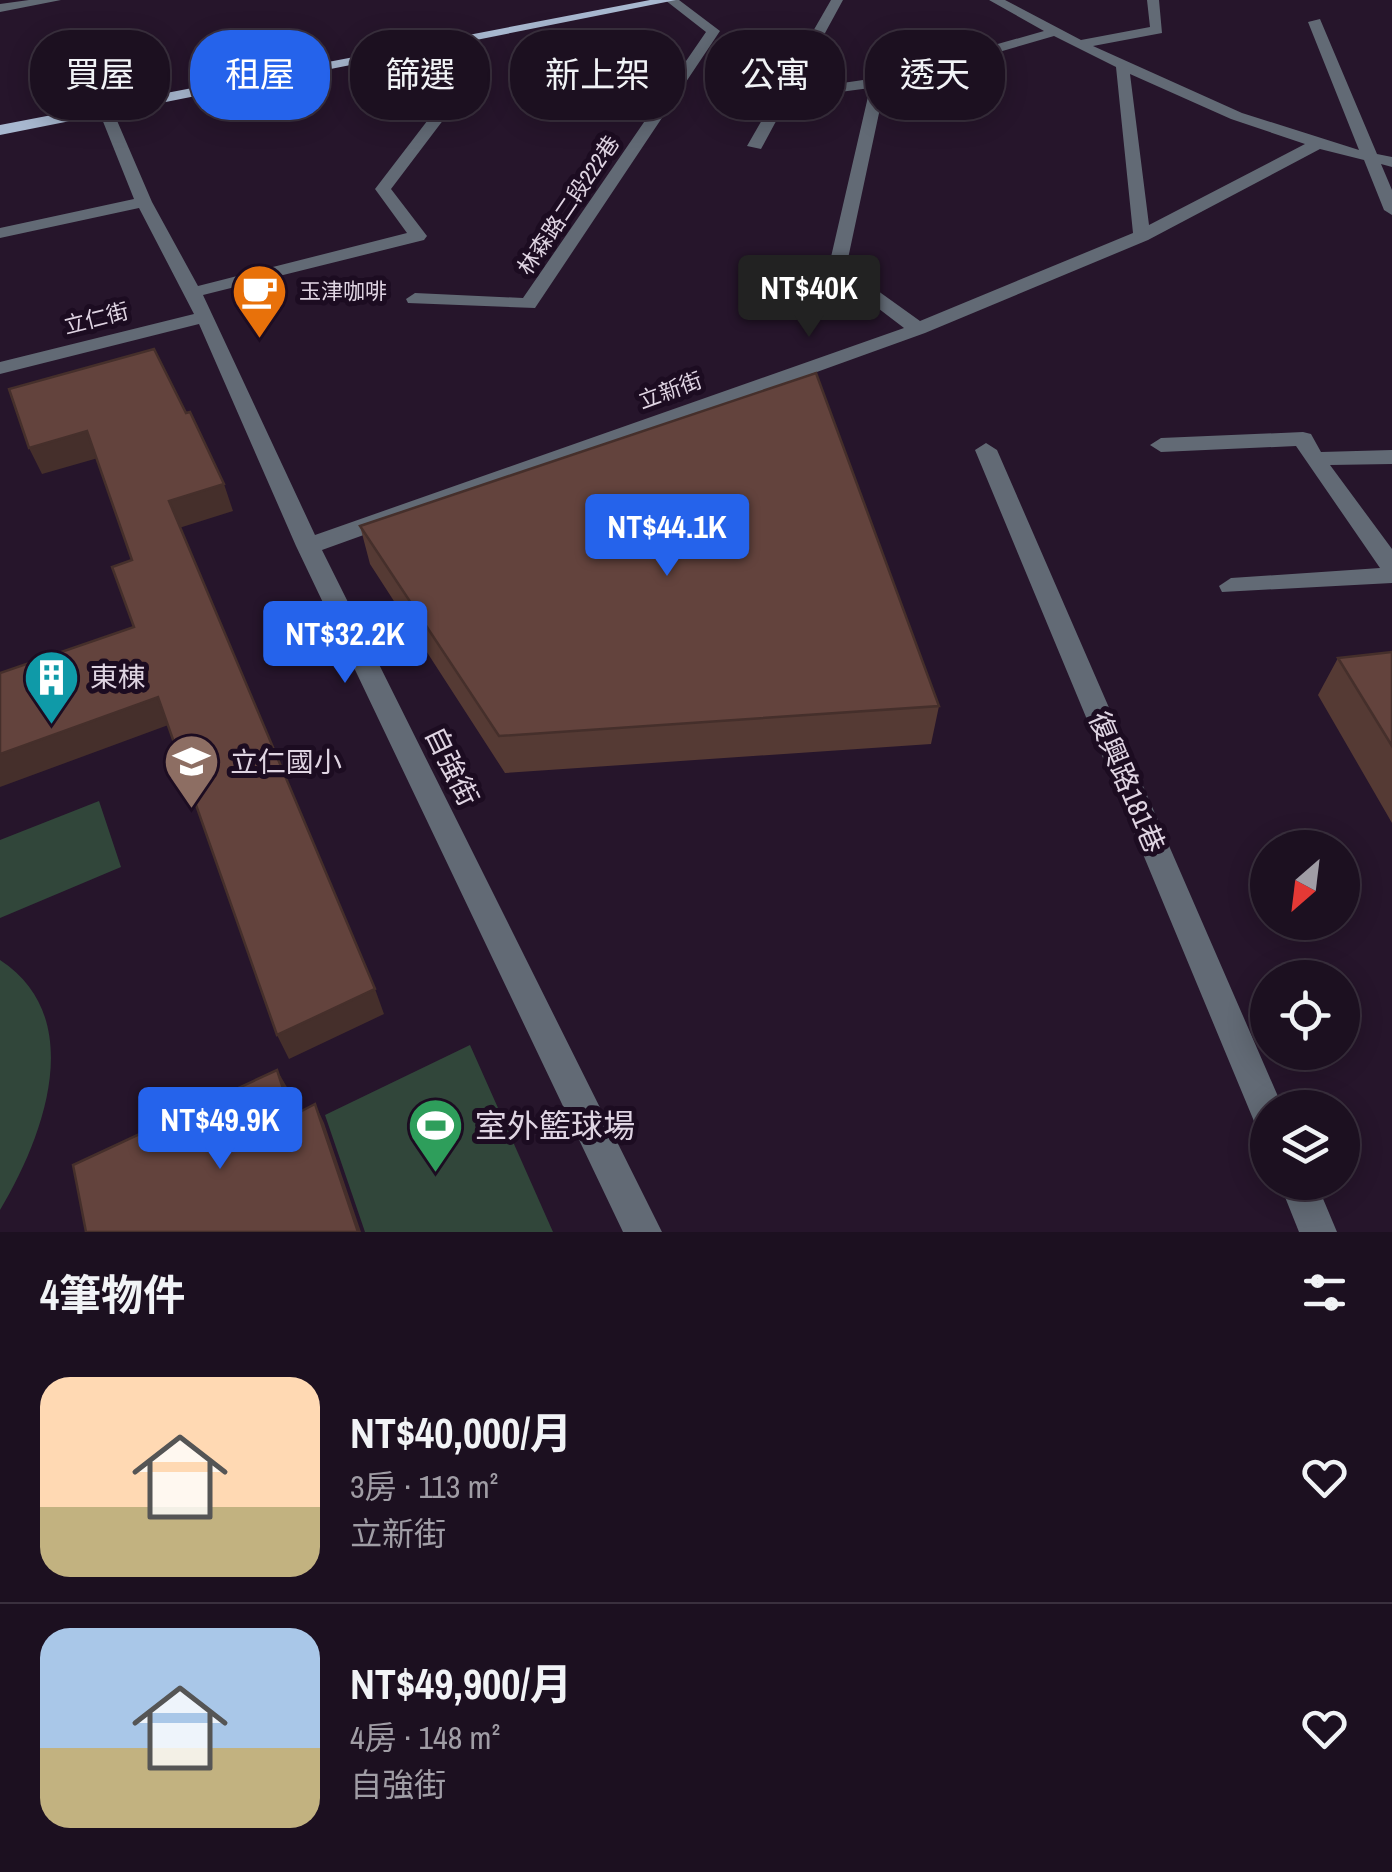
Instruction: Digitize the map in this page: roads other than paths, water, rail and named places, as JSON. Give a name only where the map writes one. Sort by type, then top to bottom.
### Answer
[{"type":"main road","points":[[490,35],[670,0]]},
{"type":"main road","points":[[170,97],[350,62]]},
{"type":"main road","points":[[0,130],[52,120]]},
{"type":"street","points":[[0,8],[56,0]]},
{"type":"street","name":"林森路二段222巷","points":[[415,299],[528,304],[713,31],[670,0]]},
{"type":"street","points":[[820,30],[837,0]]},
{"type":"street","points":[[995,0],[1122,68],[1204,104],[1316,144],[1392,162]]},
{"type":"street","points":[[1079,44],[1157,30],[1154,0]]},
{"type":"street","points":[[1315,22],[1392,210]]},
{"type":"street","points":[[1005,46],[1055,32]]},
{"type":"street","points":[[1122,68],[1142,236]]},
{"type":"street","name":"自強街","points":[[109,120],[144,202],[204,317],[308,546],[643,1232]]},
{"type":"street","points":[[190,292],[418,236],[383,189],[436,120]]},
{"type":"street","points":[[755,146],[769,120]]},
{"type":"street","points":[[870,120],[837,270],[918,329]]},
{"type":"street","name":"立新街","points":[[308,546],[918,329],[1142,236],[1316,144]]},
{"type":"street","points":[[0,233],[144,202]]},
{"type":"street","name":"立仁街","points":[[0,368],[204,317]]},
{"type":"street","points":[[1160,445],[1303,439],[1392,566]]},
{"type":"street","name":"復興路181巷","points":[[986,450],[1258,1090]]},
{"type":"street","points":[[1314,459],[1392,457]]},
{"type":"street","points":[[1231,586],[1392,576]]},
{"type":"street","points":[[1304,1200],[1318,1232]]},
{"type":"place","name":"玉津咖啡","points":[[260,340]]},
{"type":"place","name":"東棟","points":[[51,726]]},
{"type":"place","name":"立仁國小","points":[[191,811]]},
{"type":"place","name":"室外籃球場","points":[[436,1174]]}]
